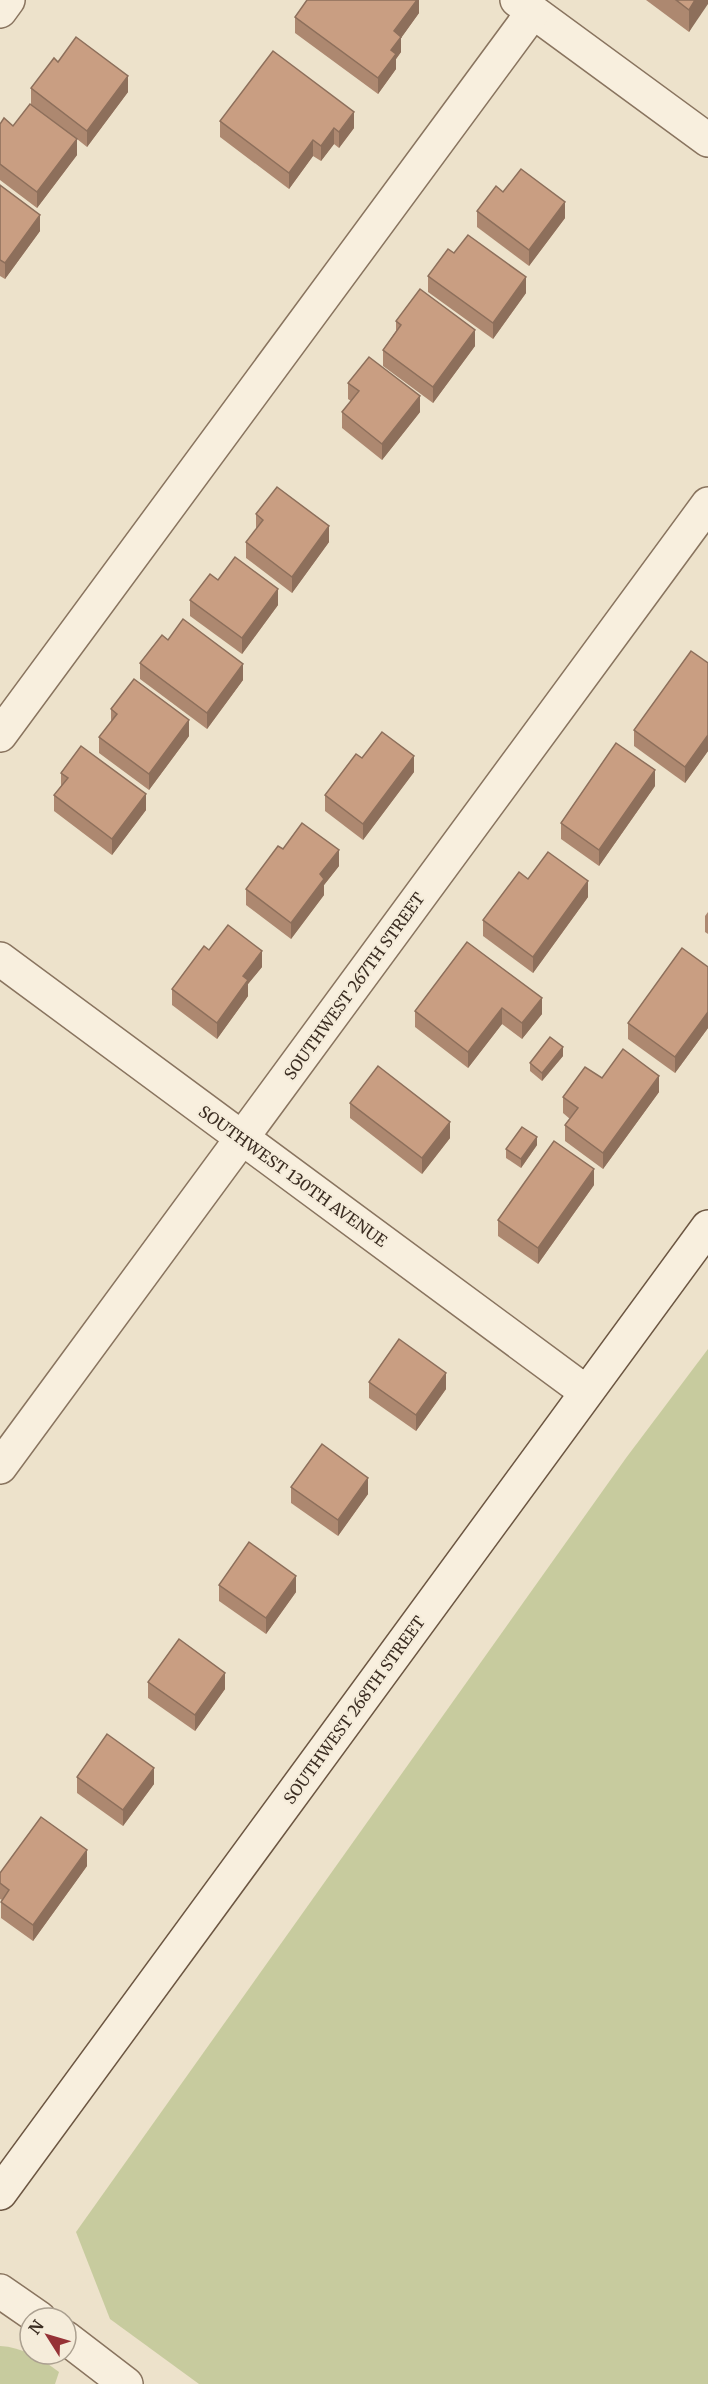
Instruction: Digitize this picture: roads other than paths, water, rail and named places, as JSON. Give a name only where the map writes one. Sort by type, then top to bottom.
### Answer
[{"type":"street","points":[[0,11],[8,0]]},
{"type":"street","points":[[0,735],[525,6],[708,140]]},
{"type":"street","name":"SOUTHWEST 267TH STREET","points":[[0,1467],[708,504]]},
{"type":"street","name":"SOUTHWEST 130TH AVENUE","points":[[0,959],[586,1392]]},
{"type":"street","name":"SOUTHWEST 268TH STREET","points":[[0,2193],[708,1227]]},
{"type":"street","points":[[0,2291],[22,2306]]},
{"type":"street","points":[[78,2347],[126,2384]]}]
